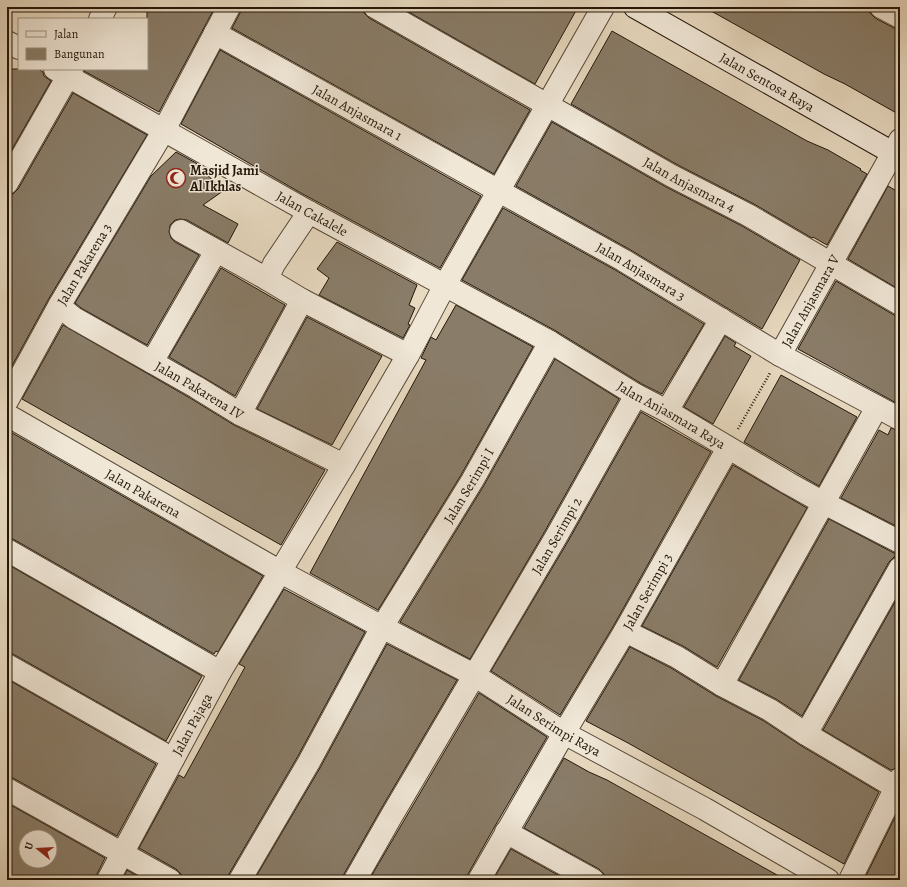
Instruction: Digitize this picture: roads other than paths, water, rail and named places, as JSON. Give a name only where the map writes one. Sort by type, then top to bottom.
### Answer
[{"type":"street","points":[[100,18],[106,7]]},
{"type":"street","name":"Jalan Pakarena 3","points":[[7,401],[59,306],[164,130],[229,7]]},
{"type":"street","name":"Jalan Anjasmara 4","points":[[375,7],[672,176],[748,215],[900,304]]},
{"type":"street","name":"Jalan Pajaga","points":[[108,880],[220,672],[408,355],[445,285],[603,7]]},
{"type":"street","name":"Jalan Sentosa Raya","points":[[635,7],[897,150]]},
{"type":"street","points":[[881,7],[900,18]]},
{"type":"street","name":"Jalan Anjasmara 1","points":[[215,33],[499,191]]},
{"type":"street","points":[[7,42],[18,48]]},
{"type":"street","points":[[7,183],[65,71]]},
{"type":"street","name":"Jalan Cakalele","points":[[65,71],[164,130],[309,212],[445,285]]},
{"type":"street","name":"Jalan Anjasmara V","points":[[780,355],[897,150]]},
{"type":"street","name":"Jalan Anjasmara 3","points":[[499,191],[623,260],[780,355],[900,419]]},
{"type":"street","points":[[267,279],[274,264],[309,212]]},
{"type":"street","points":[[181,230],[302,300],[408,355]]},
{"type":"street","points":[[152,362],[216,251]]},
{"type":"street","name":"Jalan Anjasmara Raya","points":[[445,285],[550,342],[636,395],[667,411],[824,503],[900,542]]},
{"type":"street","points":[[240,414],[302,300]]},
{"type":"street","name":"Jalan Pakarena IV","points":[[59,306],[74,318],[240,414],[344,465]]},
{"type":"street","points":[[667,411],[721,319]]},
{"type":"street","name":"Jalan Serimpi I","points":[[240,880],[309,762],[382,627],[472,481],[550,342]]},
{"type":"street","name":"Jalan Serimpi 2","points":[[355,880],[556,537],[636,395]]},
{"type":"street","points":[[722,685],[877,407]]},
{"type":"street","name":"Jalan Pakarena","points":[[7,415],[279,571]]},
{"type":"street","name":"Jalan Serimpi 3","points":[[479,880],[624,631],[728,448]]},
{"type":"street","points":[[7,550],[220,672]]},
{"type":"street","points":[[806,734],[900,568]]},
{"type":"street","name":"Jalan Serimpi Raya","points":[[279,571],[474,675],[564,733],[706,809],[828,880]]},
{"type":"street","points":[[624,631],[677,657],[722,685],[770,710],[806,734],[898,786],[850,880]]},
{"type":"street","points":[[7,665],[173,759]]},
{"type":"street","points":[[7,789],[170,880]]},
{"type":"street","points":[[506,832],[593,880]]},
{"type":"place","name":"Masjid Jami Al Ikhlas","points":[[176,178]]}]
